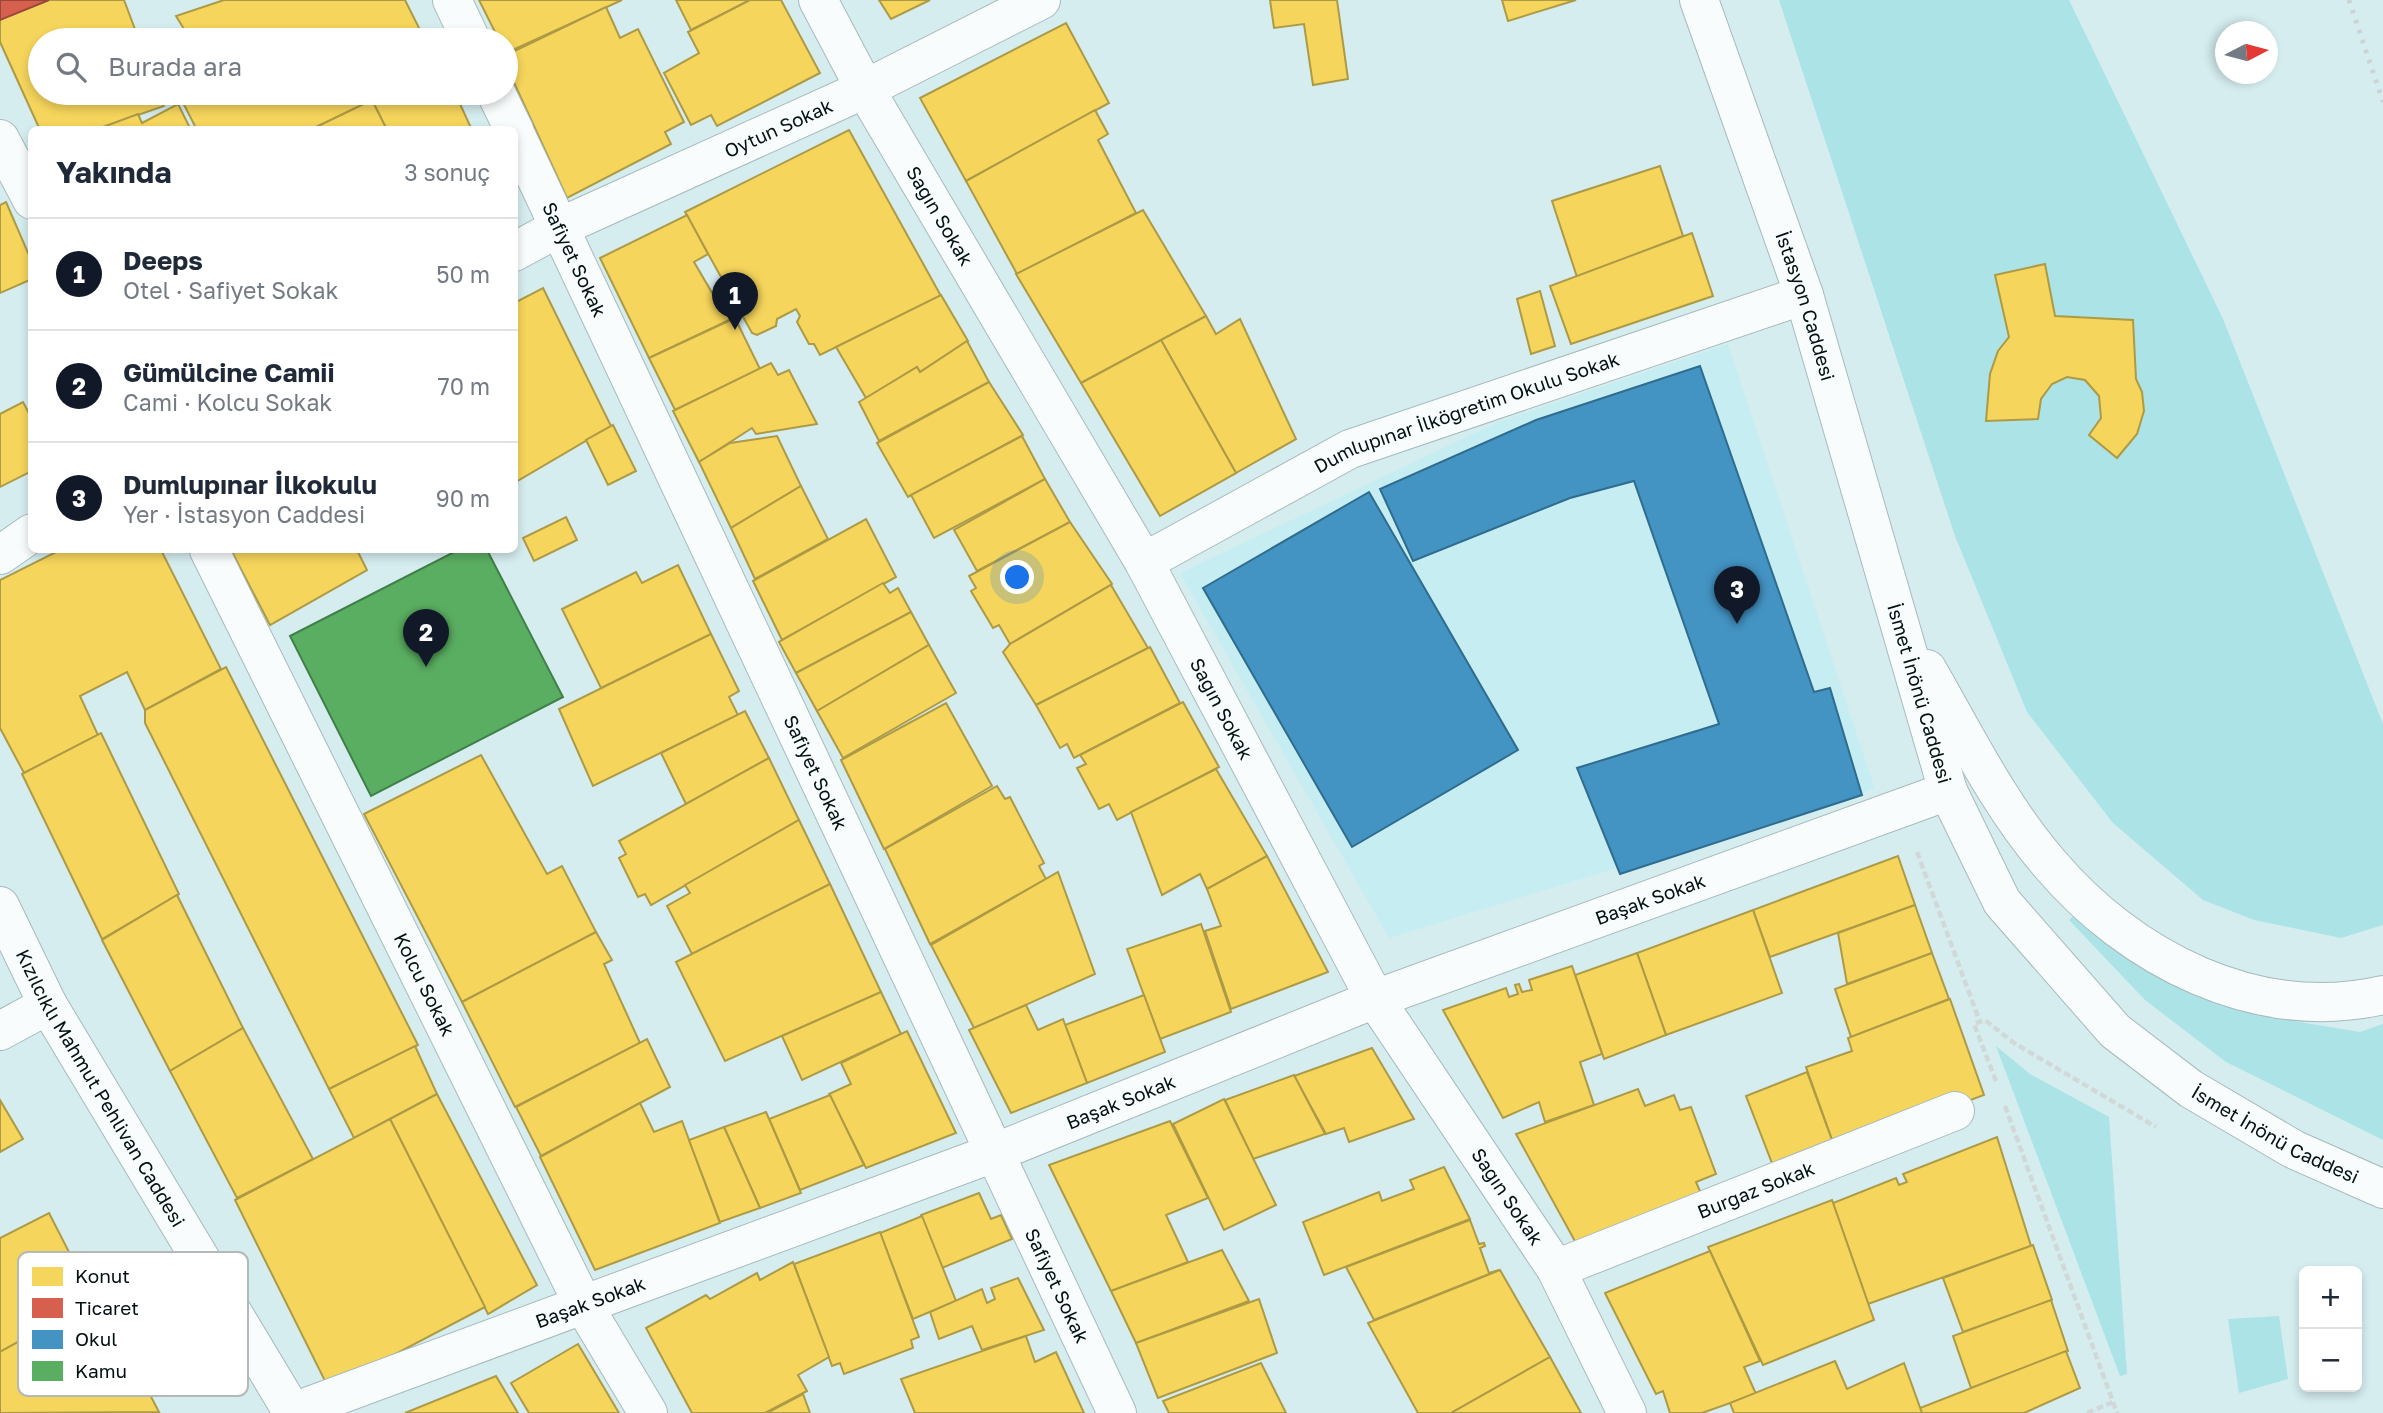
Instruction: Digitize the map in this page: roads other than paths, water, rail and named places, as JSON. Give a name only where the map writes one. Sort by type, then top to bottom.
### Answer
[{"type":"street","points":[[452,0],[465,28]]},
{"type":"street","name":"Sağın Sokak","points":[[818,0],[865,89],[1144,562],[1375,999],[1556,1269],[1627,1413]]},
{"type":"street","name":"Oytun Sokak","points":[[518,250],[560,227],[865,89],[1041,0]]},
{"type":"street","name":"İstasyon Caddesi","points":[[1699,0],[1804,295],[1897,615]]},
{"type":"street","name":"Safiyet Sokak","points":[[502,105],[512,126]]},
{"type":"street","name":"Safiyet Sokak","points":[[518,138],[1117,1413]]},
{"type":"street","points":[[0,139],[28,192]]},
{"type":"street","name":"Dumlupınar İlköğretim Okulu Sokak","points":[[1144,562],[1349,449],[1804,295]]},
{"type":"street","points":[[0,555],[28,536]]},
{"type":"street","name":"Kolcu Sokak","points":[[210,553],[584,1306],[648,1413]]},
{"type":"street","name":"İsmet İnönü Caddesi","points":[[1897,615],[1948,791],[2002,902],[2115,1031],[2191,1088],[2281,1142],[2383,1189]]},
{"type":"street","name":"İsmet İnönü Caddesi","points":[[1897,615],[2002,800],[2049,863],[2106,920],[2169,961],[2226,989],[2286,1002],[2354,1001],[2383,995]]},
{"type":"street","name":"Başak Sokak","points":[[293,1413],[994,1153],[1375,999],[1948,791]]},
{"type":"street","name":"Kızılcıklı Mahmut Pehlivan Caddesi","points":[[0,906],[48,1005],[196,1252]]},
{"type":"street","points":[[0,1031],[48,1005]]},
{"type":"street","name":"Burgaz Sokak","points":[[1556,1269],[1955,1111]]},
{"type":"street","name":"Kızılcıklı Mahmut Pehlivan Caddesi","points":[[248,1338],[293,1413]]},
{"type":"railway","points":[[2349,0],[2383,102]]},
{"type":"place","name":"Deeps","points":[[735,330]]},
{"type":"place","name":"Dumlupınar İlkokulu","points":[[1737,624]]},
{"type":"place","name":"Gümülcine Camii","points":[[426,667]]}]
